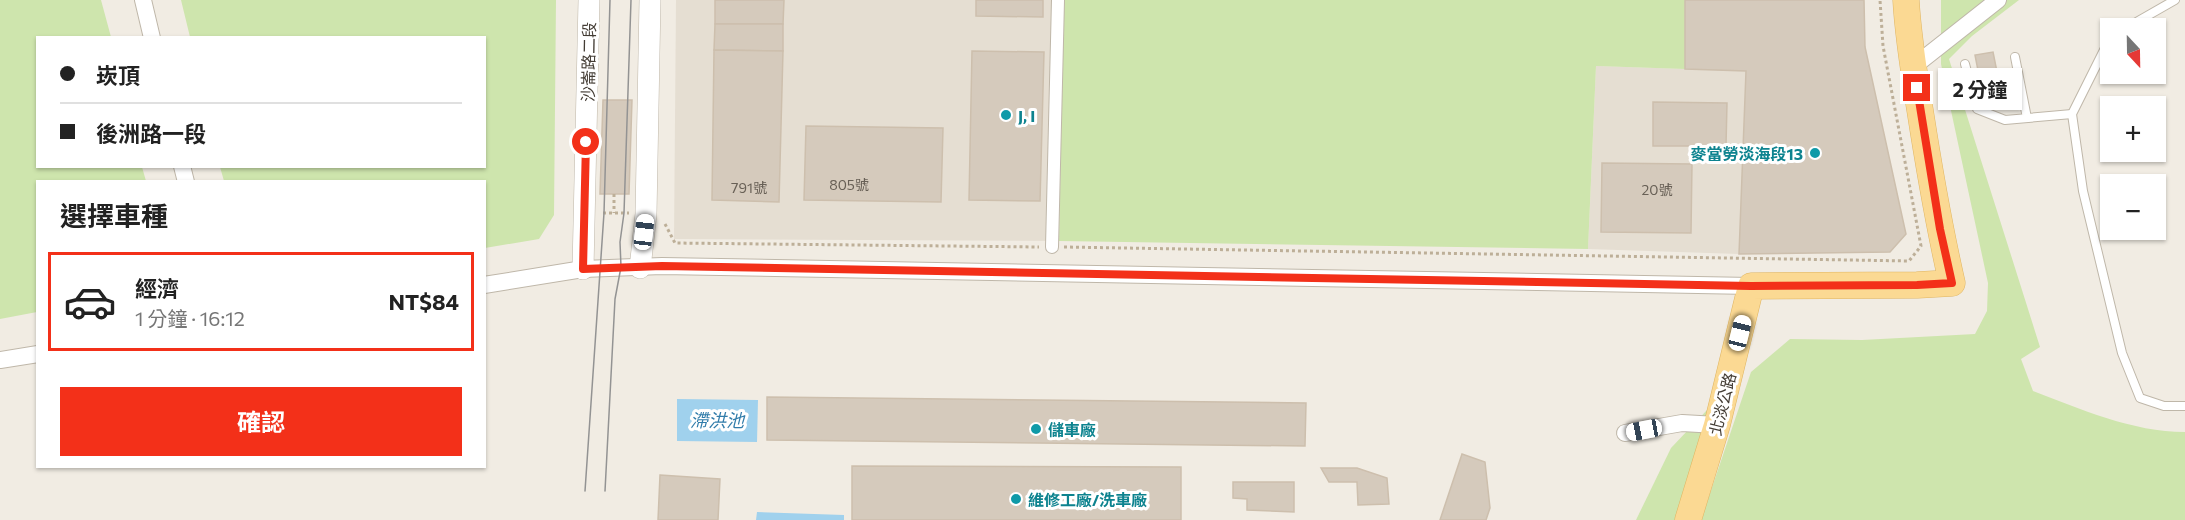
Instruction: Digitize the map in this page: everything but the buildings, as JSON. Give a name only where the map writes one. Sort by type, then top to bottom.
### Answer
[{"type":"main road","points":[[1751,286],[1952,283],[1940,229],[1913,67],[1906,0]]},
{"type":"main road","name":"北淡公路","points":[[1688,520],[1717,425],[1751,286]]},
{"type":"street","points":[[143,0],[152,36]]},
{"type":"street","name":"沙崙路二段","points":[[583,269],[589,0]]},
{"type":"street","points":[[640,268],[655,213],[650,0]]},
{"type":"street","points":[[1052,247],[1058,0]]},
{"type":"street","points":[[1913,67],[1998,0]]},
{"type":"street","points":[[486,285],[583,269],[674,267],[1751,286]]},
{"type":"street","points":[[0,360],[36,354]]},
{"type":"street","points":[[1625,434],[1682,423],[1717,425]]},
{"type":"lane","points":[[2144,18],[2175,0]]},
{"type":"lane","points":[[2015,57],[2027,118]]},
{"type":"lane","points":[[2100,58],[2072,114],[2083,190],[2122,353],[2140,398],[2164,406],[2185,406]]},
{"type":"lane","points":[[1965,64],[1977,109],[2005,120],[2072,114]]},
{"type":"path","points":[[584,213],[655,213],[675,243],[1909,261],[1921,246],[1883,46],[1880,0]]},
{"type":"path","points":[[614,194],[614,213]]},
{"type":"shaded area","points":[[676,0],[1064,0],[1059,241],[674,239]]},
{"type":"shaded area","points":[[1596,66],[1746,71],[1739,254],[1588,249]]},
{"type":"green space","points":[[0,0],[101,0],[111,36],[36,36],[36,168],[142,168],[146,180],[36,180],[36,312],[0,319]]},
{"type":"green space","points":[[181,0],[556,0],[554,215],[539,239],[486,248],[486,180],[224,180],[220,168],[486,168],[486,36],[190,36]]},
{"type":"green space","points":[[1064,0],[1685,0],[1685,69],[1596,66],[1588,249],[1059,241]]},
{"type":"green space","points":[[1941,0],[2019,0],[1972,36],[1949,59],[2040,347],[2021,359],[2033,391],[2126,424],[2185,432],[2185,520],[1701,520],[1751,372],[1790,339],[1862,340],[1975,334],[1987,311],[1988,283],[1941,64]]},
{"type":"green space","points":[[1708,409],[1678,520],[1636,520],[1671,448]]},
{"type":"water","name":"滯洪池","points":[[677,399],[758,400],[757,442],[677,441]]},
{"type":"water","points":[[757,512],[844,515],[844,520],[756,520]]},
{"type":"tram line","points":[[585,491],[604,213],[610,0]]},
{"type":"tram line","points":[[605,491],[615,299],[621,267],[620,242],[624,213],[631,0]]},
{"type":"place","name":"J, I","points":[[1006,115]]},
{"type":"place","name":"麥當勞淡海段13","points":[[1815,153]]},
{"type":"place","name":"儲車廠","points":[[1036,429]]},
{"type":"place","name":"維修工廠/洗車廠","points":[[1016,499]]},
{"type":"route","points":[[586,142],[583,269],[662,266],[1751,286],[1952,283],[1940,229],[1917,88]]}]
